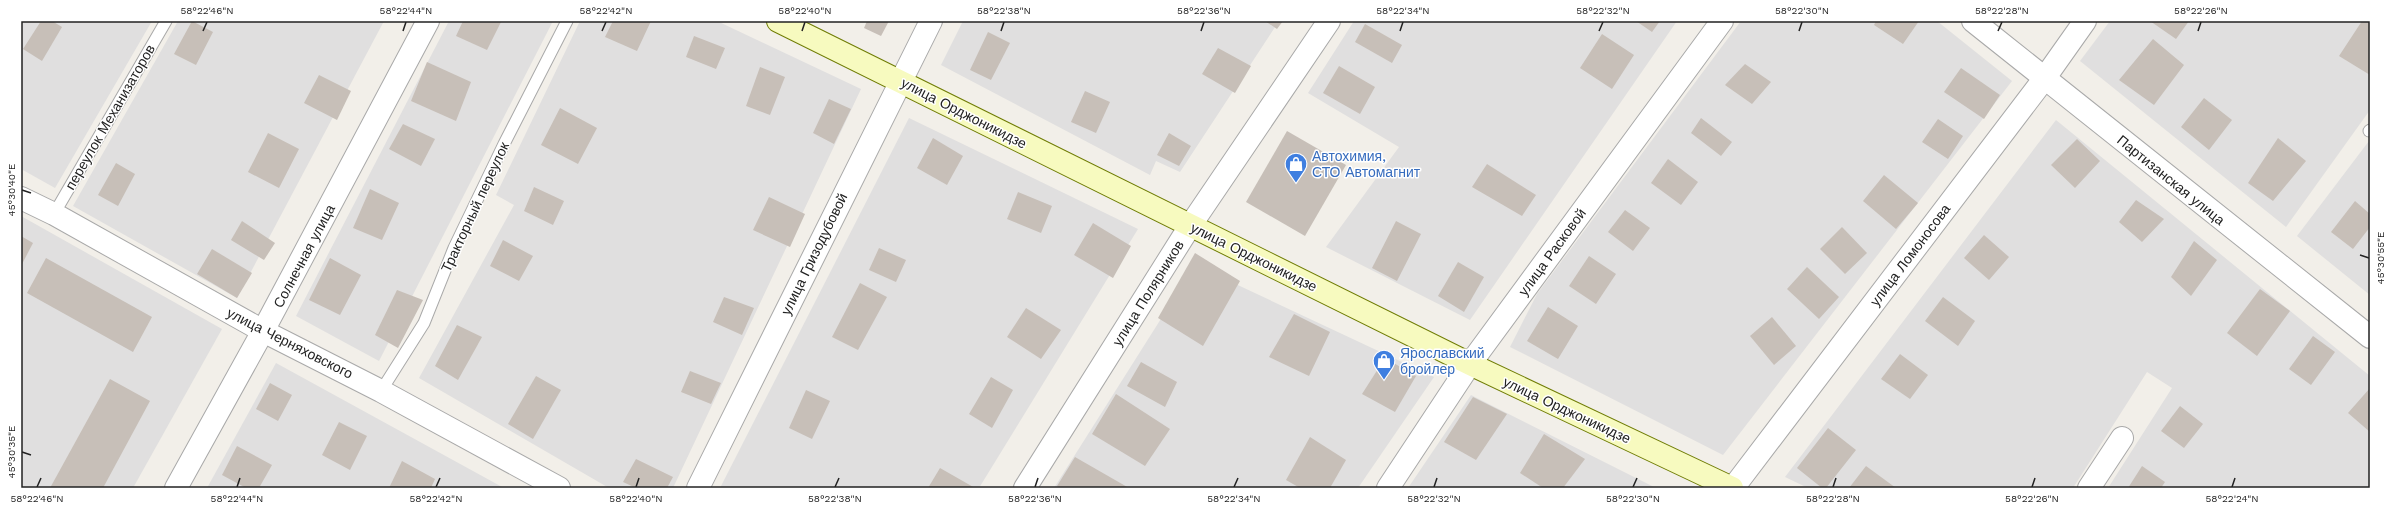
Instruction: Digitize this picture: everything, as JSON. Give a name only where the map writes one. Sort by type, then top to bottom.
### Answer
[{"type":"main road","name":"улица Орджоникидзе","points":[[778,21],[900,80],[1190,226],[1470,364],[1733,488]]},
{"type":"street","name":"Солнечная улица","points":[[176,488],[263,331],[428,21]]},
{"type":"street","name":"улица Гризодубовой","points":[[698,488],[900,80],[931,21]]},
{"type":"street","name":"улица Полярников","points":[[1025,488],[1190,226],[1329,21]]},
{"type":"street","name":"улица Расковой","points":[[1388,488],[1470,364],[1722,21]]},
{"type":"street","name":"Партизанская улица","points":[[1973,21],[2370,337]]},
{"type":"street","name":"улица Ломоносова","points":[[1733,488],[2044,79],[2085,21]]},
{"type":"street","name":"улица Черняховского","points":[[21,198],[54,214],[263,331],[381,390],[559,488]]},
{"type":"street","points":[[2089,488],[2122,438]]},
{"type":"lane","name":"переулок Механизаторов","points":[[54,214],[166,21]]},
{"type":"lane","name":"Тракторный переулок","points":[[381,390],[424,323],[454,248],[497,158],[567,21]]},
{"type":"shaded area","points":[[21,21],[152,21],[55,188],[21,169]]},
{"type":"shaded area","points":[[178,21],[384,21],[237,298],[73,206]]},
{"type":"shaded area","points":[[449,21],[553,21],[379,361],[296,316]]},
{"type":"shaded area","points":[[580,21],[717,21],[861,89],[673,488],[609,488],[419,378],[514,205],[496,195]]},
{"type":"shaded area","points":[[963,21],[1279,21],[1180,172],[1156,161],[1150,175],[941,65]]},
{"type":"shaded area","points":[[1354,21],[1677,21],[1470,320],[1326,247],[1399,147],[1308,93]]},
{"type":"shaded area","points":[[1741,21],[1937,21],[2012,81],[1723,455],[1510,347],[1537,294]]},
{"type":"shaded area","points":[[2110,21],[2370,21],[2370,110],[2286,227],[2080,61]]},
{"type":"shaded area","points":[[909,118],[1138,229],[979,488],[720,488]]},
{"type":"shaded area","points":[[2056,120],[2370,376],[2370,488],[2108,488],[2172,388],[2147,372],[2073,488],[1808,488],[1785,477]]},
{"type":"shaded area","points":[[2369,141],[2370,142],[2370,295],[2297,236]]},
{"type":"shaded area","points":[[21,216],[222,329],[133,488],[21,488]]},
{"type":"shaded area","points":[[1195,265],[1434,377],[1358,488],[1054,488]]},
{"type":"shaded area","points":[[276,363],[504,488],[207,488]]},
{"type":"shaded area","points":[[1471,395],[1656,488],[1408,488]]},
{"type":"building","points":[[41,21],[52,21],[62,27],[42,61],[23,49]]},
{"type":"building","points":[[192,21],[213,32],[196,65],[174,54]]},
{"type":"building","points":[[463,21],[501,22],[487,50],[456,36]]},
{"type":"building","points":[[613,21],[651,21],[637,51],[605,37]]},
{"type":"building","points":[[867,21],[889,21],[881,36],[864,28]]},
{"type":"building","points":[[1265,21],[1283,21],[1277,29]]},
{"type":"building","points":[[1636,21],[1660,21],[1652,32]]},
{"type":"building","points":[[1876,21],[1919,21],[1903,44],[1874,25]]},
{"type":"building","points":[[2150,21],[2189,21],[2176,39]]},
{"type":"building","points":[[2362,21],[2370,21],[2370,75],[2339,56]]},
{"type":"building","points":[[1365,24],[1402,45],[1392,63],[1355,42]]},
{"type":"building","points":[[988,32],[1010,43],[991,80],[970,70]]},
{"type":"building","points":[[1602,34],[1634,55],[1612,89],[1580,68]]},
{"type":"building","points":[[694,36],[725,48],[716,69],[686,57]]},
{"type":"building","points":[[2153,39],[2184,65],[2154,105],[2119,80]]},
{"type":"building","points":[[1218,48],[1251,66],[1235,93],[1202,74]]},
{"type":"building","points":[[427,62],[471,82],[456,121],[411,101]]},
{"type":"building","points":[[1745,64],[1771,82],[1752,104],[1725,85]]},
{"type":"building","points":[[1339,66],[1375,87],[1360,114],[1323,93]]},
{"type":"building","points":[[760,67],[785,77],[770,115],[746,106]]},
{"type":"building","points":[[1961,68],[2000,95],[1984,119],[1944,92]]},
{"type":"building","points":[[319,75],[351,91],[337,120],[304,103]]},
{"type":"building","points":[[1085,91],[1110,102],[1096,133],[1071,122]]},
{"type":"building","points":[[2204,98],[2232,120],[2209,150],[2181,127]]},
{"type":"building","points":[[829,99],[851,109],[834,144],[813,133]]},
{"type":"building","points":[[560,108],[597,128],[578,164],[541,145]]},
{"type":"building","points":[[1701,118],[1732,142],[1721,156],[1691,133]]},
{"type":"building","points":[[1938,119],[1963,136],[1948,159],[1922,142]]},
{"type":"building","points":[[403,124],[435,139],[421,166],[389,149]]},
{"type":"building","name":"Автохимия, СТО Автомагнит","points":[[1287,131],[1346,165],[1305,236],[1246,202]]},
{"type":"building","points":[[268,133],[299,149],[279,188],[248,172]]},
{"type":"building","points":[[1169,133],[1191,146],[1179,166],[1157,155]]},
{"type":"building","points":[[933,138],[963,156],[947,185],[917,168]]},
{"type":"building","points":[[2278,138],[2306,161],[2273,201],[2248,183]]},
{"type":"building","points":[[2077,139],[2100,161],[2075,188],[2051,165]]},
{"type":"building","points":[[1668,159],[1698,182],[1681,205],[1651,183]]},
{"type":"building","points":[[116,163],[135,174],[118,206],[98,195]]},
{"type":"building","points":[[1487,164],[1536,195],[1522,216],[1472,187]]},
{"type":"building","points":[[1884,175],[1918,203],[1896,229],[1863,201]]},
{"type":"building","points":[[534,187],[564,201],[553,225],[524,211]]},
{"type":"building","points":[[370,189],[399,203],[382,240],[353,228]]},
{"type":"building","points":[[1018,192],[1052,206],[1041,233],[1007,219]]},
{"type":"building","points":[[769,197],[805,214],[790,247],[753,230]]},
{"type":"building","points":[[2136,200],[2164,219],[2142,242],[2119,222]]},
{"type":"building","points":[[2355,201],[2370,214],[2370,227],[2353,249],[2331,232]]},
{"type":"building","points":[[1625,210],[1650,228],[1633,251],[1608,232]]},
{"type":"building","points":[[242,221],[275,243],[264,260],[231,240]]},
{"type":"building","points":[[1396,221],[1421,234],[1397,281],[1372,268]]},
{"type":"building","points":[[1093,223],[1131,246],[1113,278],[1074,255]]},
{"type":"building","points":[[1842,227],[1867,253],[1845,274],[1820,249]]},
{"type":"building","points":[[1984,235],[2009,257],[1989,280],[1964,258]]},
{"type":"building","points":[[21,236],[33,243],[21,266]]},
{"type":"building","points":[[503,240],[533,256],[519,281],[490,266]]},
{"type":"building","points":[[2194,241],[2217,260],[2191,296],[2171,277]]},
{"type":"building","points":[[879,248],[906,260],[896,282],[869,270]]},
{"type":"building","points":[[212,249],[252,273],[237,298],[197,274]]},
{"type":"building","points":[[1195,253],[1240,281],[1203,346],[1158,318]]},
{"type":"building","points":[[1589,256],[1616,274],[1596,304],[1569,286]]},
{"type":"building","points":[[46,258],[152,317],[133,352],[27,293]]},
{"type":"building","points":[[330,258],[361,275],[340,315],[309,300]]},
{"type":"building","points":[[1458,262],[1484,277],[1464,312],[1438,296]]},
{"type":"building","points":[[1807,267],[1839,297],[1819,319],[1787,289]]},
{"type":"building","points":[[860,283],[887,297],[858,350],[832,337]]},
{"type":"building","points":[[2260,289],[2290,311],[2257,356],[2227,333]]},
{"type":"building","points":[[397,290],[423,300],[398,348],[375,335]]},
{"type":"building","points":[[724,297],[754,308],[742,335],[713,322]]},
{"type":"building","points":[[1943,297],[1975,321],[1958,346],[1925,321]]},
{"type":"building","points":[[1548,307],[1578,326],[1558,359],[1527,341]]},
{"type":"building","points":[[1026,308],[1061,330],[1041,359],[1007,337]]},
{"type":"building","points":[[1294,314],[1330,332],[1309,376],[1269,357]]},
{"type":"building","points":[[1772,317],[1796,346],[1774,365],[1750,336]]},
{"type":"building","points":[[457,325],[482,337],[458,380],[435,366]]},
{"type":"building","points":[[2313,336],[2335,352],[2311,385],[2289,369]]},
{"type":"building","points":[[1900,354],[1928,375],[1910,399],[1881,379]]},
{"type":"building","points":[[1385,358],[1416,376],[1395,412],[1362,394]]},
{"type":"building","points":[[1141,362],[1177,382],[1165,407],[1127,386]]},
{"type":"building","points":[[690,371],[721,383],[711,404],[681,392]]},
{"type":"building","points":[[536,376],[561,390],[533,439],[508,424]]},
{"type":"building","points":[[991,377],[1013,390],[992,428],[969,414]]},
{"type":"building","points":[[110,379],[150,401],[103,488],[50,488]]},
{"type":"building","points":[[270,383],[292,395],[278,421],[256,409]]},
{"type":"building","points":[[2370,388],[2370,432],[2348,413]]},
{"type":"building","points":[[806,390],[830,401],[812,439],[789,428]]},
{"type":"building","points":[[1116,394],[1170,429],[1145,466],[1092,434]]},
{"type":"building","points":[[1473,397],[1507,414],[1476,460],[1444,442]]},
{"type":"building","points":[[2180,406],[2203,424],[2184,448],[2161,431]]},
{"type":"building","points":[[339,422],[367,436],[350,470],[322,455]]},
{"type":"building","points":[[1828,428],[1856,450],[1826,488],[1822,488],[1797,468]]},
{"type":"building","points":[[1544,434],[1585,459],[1563,488],[1543,488],[1520,473]]},
{"type":"building","points":[[1310,437],[1346,460],[1330,488],[1300,488],[1286,480]]},
{"type":"building","points":[[237,446],[272,465],[259,488],[246,488],[222,475]]},
{"type":"building","points":[[1075,457],[1129,488],[1060,488],[1057,486]]},
{"type":"building","points":[[636,459],[673,477],[667,488],[636,488],[623,482]]},
{"type":"building","points":[[402,461],[435,479],[431,488],[389,488]]},
{"type":"building","points":[[1866,466],[1896,488],[1849,488]]},
{"type":"building","points":[[2142,466],[2165,482],[2161,488],[2128,488]]},
{"type":"building","points":[[940,468],[975,488],[928,488]]},
{"type":"place","name":"Автохимия, СТО Автомагнит","points":[[1296,184]]},
{"type":"place","name":"Ярославский бройлер","points":[[1384,380]]}]
